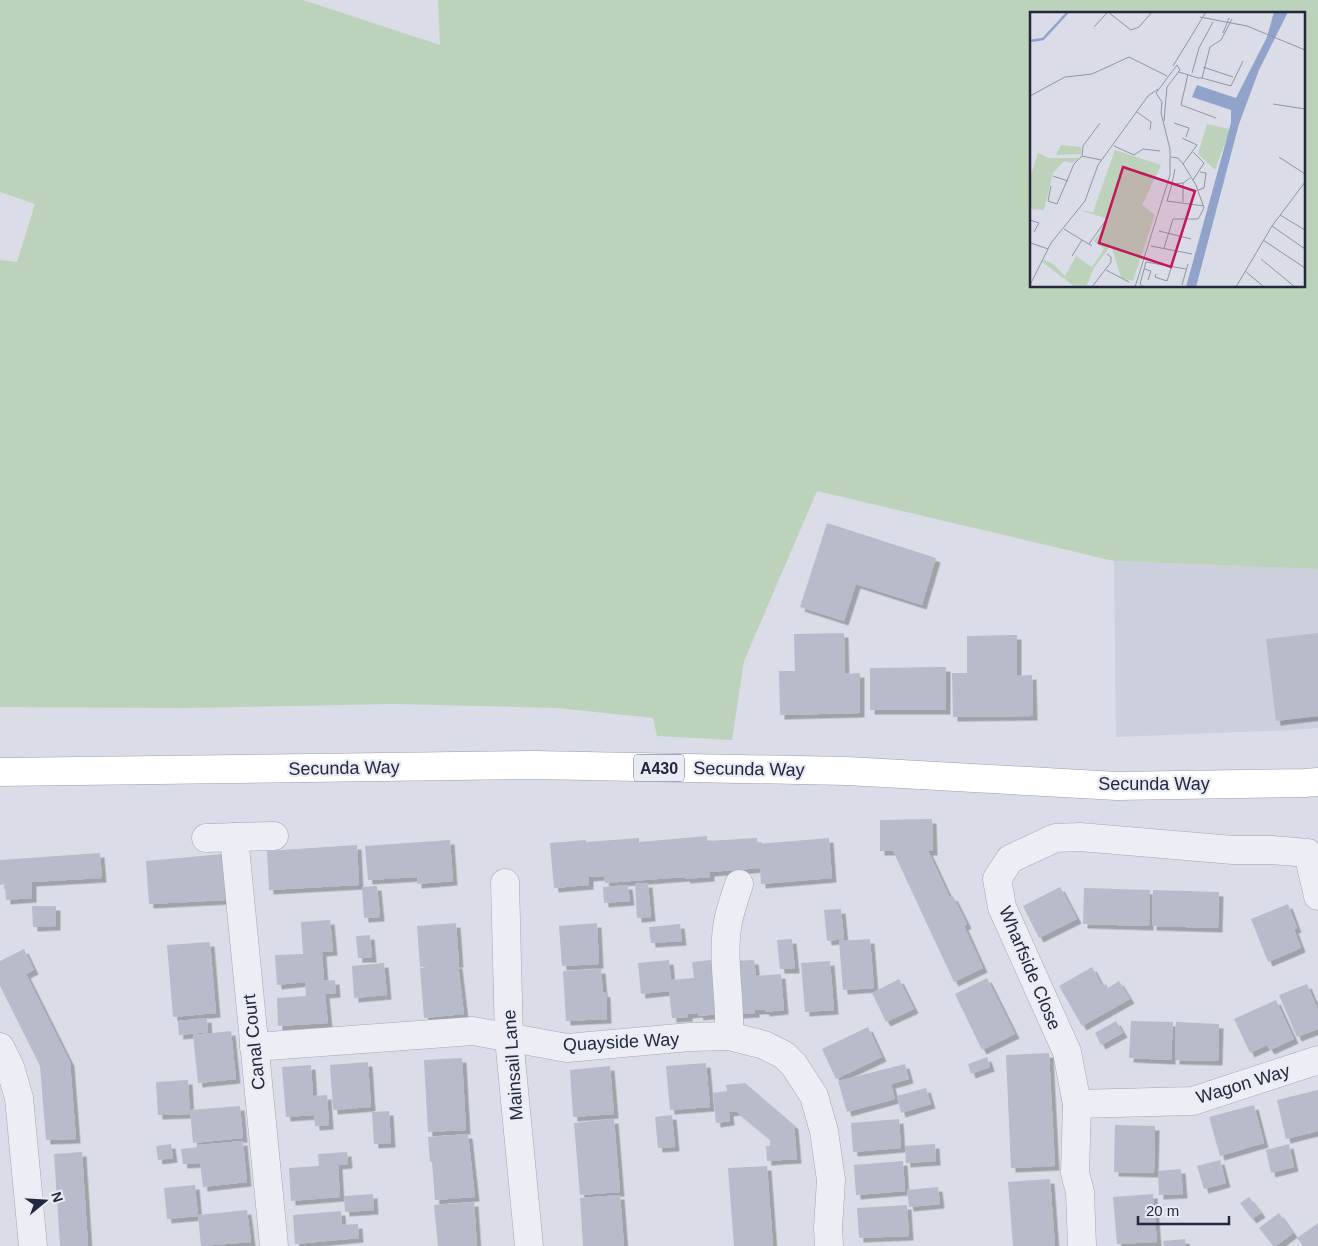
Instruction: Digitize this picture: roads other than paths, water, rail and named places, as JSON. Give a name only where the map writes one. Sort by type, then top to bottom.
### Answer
[{"type":"main road","name":"Secunda Way","points":[[0,772],[534,765],[847,771],[1117,786],[1305,784],[1318,782]]},
{"type":"street","points":[[206,838],[274,836]]},
{"type":"street","name":"Canal Court","points":[[234,837],[274,1246]]},
{"type":"street","name":"Wharfside Close","points":[[1082,1246],[1080,1192],[1074,1173],[1077,1104],[1067,1052],[1002,906],[997,879],[1010,859],[1055,838],[1080,837],[1233,850],[1313,851],[1318,896]]},
{"type":"street","name":"Mainsail Lane","points":[[505,883],[509,1038],[529,1246]]},
{"type":"street","points":[[730,1036],[725,958],[728,922],[739,884]]},
{"type":"street","name":"Quayside Way","points":[[254,1047],[473,1031],[567,1048],[730,1036],[764,1045],[784,1055],[794,1066],[814,1096],[824,1132],[831,1180],[828,1228],[829,1246]]},
{"type":"street","points":[[0,1047],[10,1067],[19,1098],[33,1246]]},
{"type":"street","name":"Wagon Way","points":[[1077,1104],[1193,1101],[1318,1060]]}]
